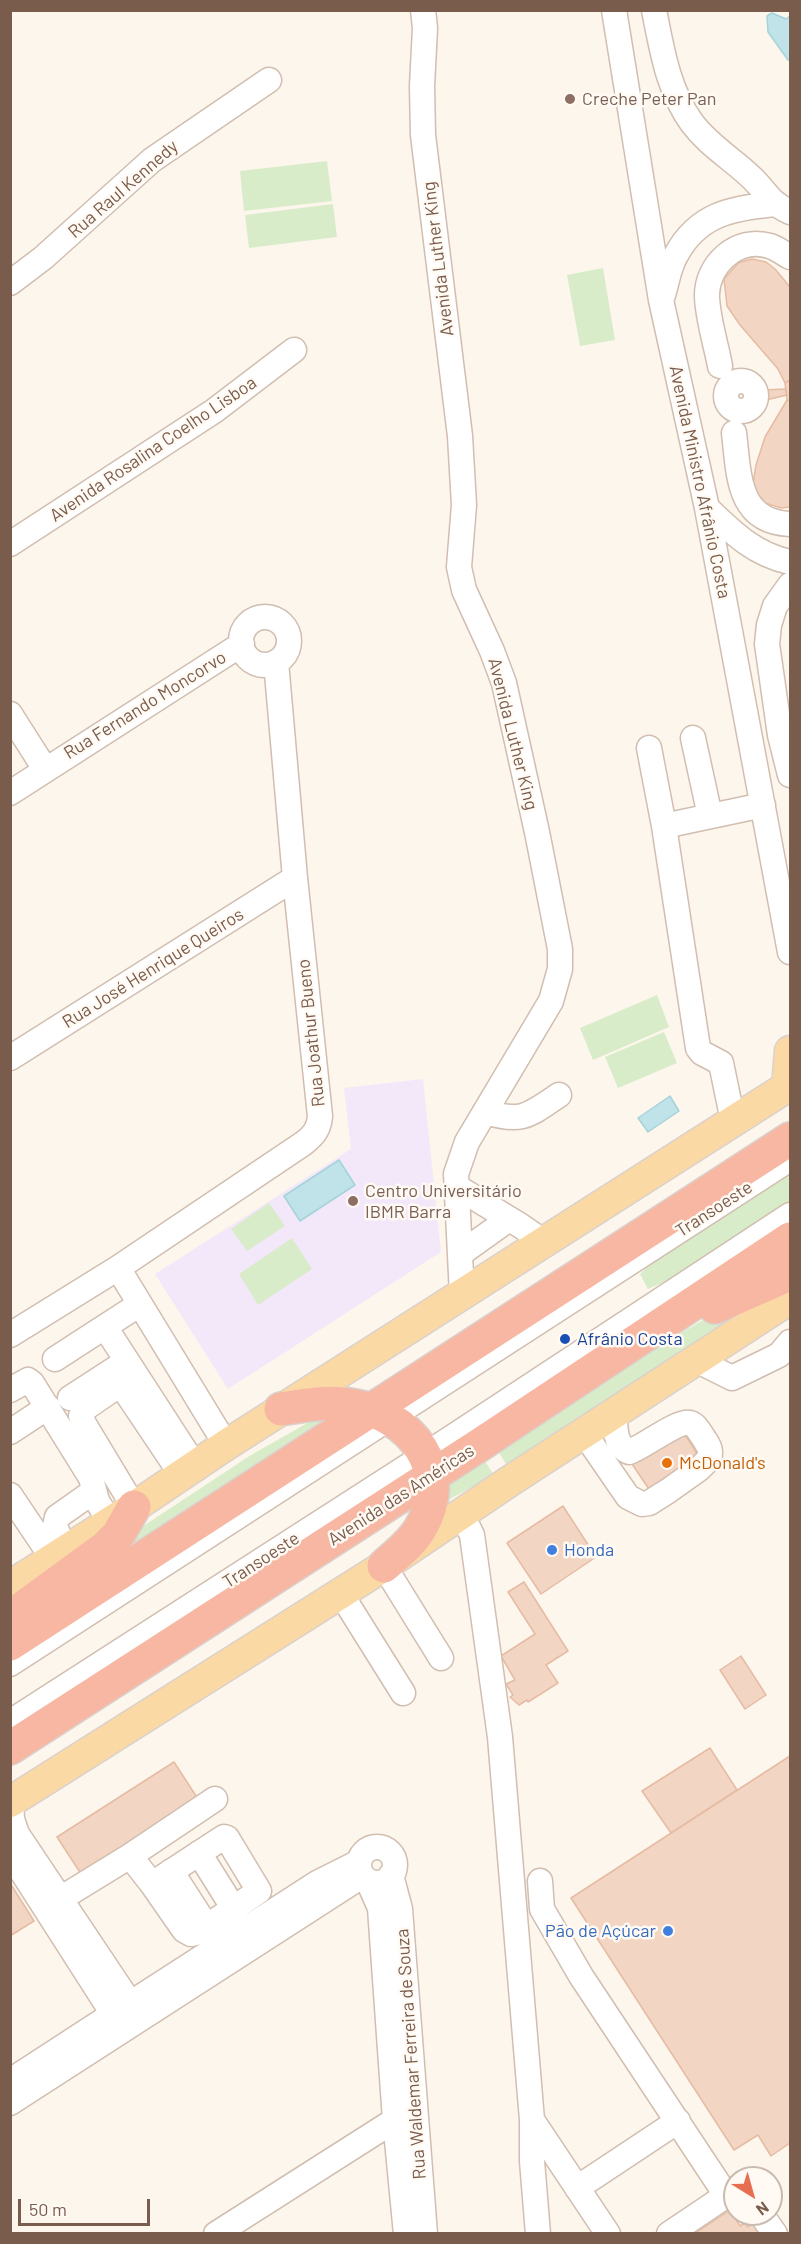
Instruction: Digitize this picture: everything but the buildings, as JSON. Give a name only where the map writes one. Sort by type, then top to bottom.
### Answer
[{"type":"highway","points":[[10,1644],[381,1414],[790,1139]]},
{"type":"highway","name":"Avenida das Américas","points":[[10,1748],[428,1466],[619,1351],[790,1239]]},
{"type":"highway","points":[[619,1351],[647,1345],[667,1337],[716,1307],[790,1274]]},
{"type":"highway","points":[[281,1409],[317,1403],[351,1405],[381,1414],[406,1429],[422,1448],[428,1466],[431,1504],[420,1530],[410,1543],[384,1566]]},
{"type":"highway","points":[[10,1617],[106,1547],[118,1535],[122,1515]]},
{"type":"main road","points":[[10,1586],[122,1515],[281,1409],[789,1086],[790,1051]]},
{"type":"main road","points":[[11,1802],[384,1566],[457,1515],[790,1299]]},
{"type":"street","name":"Avenida Luther King","points":[[423,10],[425,28],[422,86],[423,135],[460,436],[464,505],[459,567],[464,590],[504,683],[560,949],[560,969],[550,1001],[467,1142],[456,1174],[462,1295]]},
{"type":"street","name":"Avenida Ministro Afrânio Costa","points":[[614,10],[661,300],[707,508],[790,952]]},
{"type":"street","points":[[654,10],[666,69],[675,92],[693,123],[722,153],[783,208]]},
{"type":"street","name":"Rua Raul Kennedy","points":[[10,283],[43,258],[152,160],[269,80]]},
{"type":"street","points":[[661,300],[675,256],[687,238],[703,224],[720,213],[742,207],[783,208]]},
{"type":"street","points":[[790,257],[770,246],[744,246],[730,252],[711,272],[707,297],[733,391],[734,433],[741,487],[746,501],[763,518],[775,524],[790,524]]},
{"type":"street","name":"Avenida Rosalina Coelho Lisboa","points":[[10,544],[214,411],[294,350]]},
{"type":"street","points":[[707,508],[752,547],[772,558],[790,562]]},
{"type":"street","points":[[790,585],[775,606],[769,625],[767,644],[780,735],[790,775]]},
{"type":"street","name":"Rua Fernando Moncorvo","points":[[10,793],[242,644],[244,629],[255,619],[270,617],[283,625],[289,638],[286,652],[276,662]]},
{"type":"street","points":[[242,644],[244,651],[254,662],[261,664],[276,662]]},
{"type":"street","name":"Rua Joathur Bueno","points":[[10,1335],[118,1268],[313,1137],[319,1125],[320,1116],[295,878],[276,662]]},
{"type":"street","points":[[10,714],[45,769]]},
{"type":"street","points":[[693,738],[710,816]]},
{"type":"street","points":[[649,748],[664,826],[698,1048],[702,1053],[722,1063],[734,1121]]},
{"type":"street","points":[[664,826],[763,805]]},
{"type":"street","name":"Rua José Henrique Queiros","points":[[10,1058],[295,878]]},
{"type":"street","points":[[485,1112],[505,1118],[524,1117],[559,1095]]},
{"type":"street","name":"Transoeste","points":[[10,1664],[381,1414],[476,1363],[495,1362],[506,1356],[632,1272],[637,1259],[790,1159]]},
{"type":"street","points":[[457,1187],[544,1242]]},
{"type":"street","name":"Transoeste","points":[[10,1722],[428,1466],[512,1398],[523,1384],[631,1313],[644,1306],[651,1306],[790,1215]]},
{"type":"street","points":[[460,1254],[509,1219]]},
{"type":"street","points":[[118,1268],[226,1445]]},
{"type":"street","points":[[55,1359],[140,1304]]},
{"type":"street","points":[[105,1327],[127,1361],[188,1470]]},
{"type":"street","points":[[696,1360],[732,1378],[778,1355],[790,1342]]},
{"type":"street","points":[[70,1398],[127,1361]]},
{"type":"street","points":[[10,1390],[28,1380],[48,1407],[92,1478],[97,1501],[122,1515]]},
{"type":"street","points":[[122,1515],[81,1416],[84,1409],[116,1387],[126,1392],[188,1470]]},
{"type":"street","points":[[10,1432],[48,1407]]},
{"type":"street","points":[[584,1432],[628,1497],[642,1504],[649,1503],[668,1491],[709,1459],[710,1446],[697,1428],[692,1424],[683,1423],[640,1449],[629,1452],[624,1450],[618,1442],[614,1413]]},
{"type":"street","points":[[59,1555],[54,1522],[62,1513],[94,1491]]},
{"type":"street","points":[[10,1495],[59,1555]]},
{"type":"street","points":[[457,1515],[472,1535],[500,1737],[532,2120],[532,2161],[538,2234]]},
{"type":"street","points":[[384,1566],[441,1659]]},
{"type":"street","points":[[341,1593],[403,1693]]},
{"type":"street","points":[[53,1903],[215,1800]]},
{"type":"street","points":[[11,1802],[12,1819],[17,1834],[53,1903],[127,2017]]},
{"type":"street","points":[[130,1856],[162,1878],[184,1930],[191,1934],[207,1927],[259,1891],[226,1838],[220,1839],[162,1878]]},
{"type":"street","name":"Rua Waldemar Ferreira de Souza","points":[[406,2234],[405,2116],[400,1909],[391,1875],[394,1862],[387,1850],[373,1848],[366,1851],[363,1873],[380,1908],[405,2116],[425,2234]]},
{"type":"street","points":[[10,1853],[53,1903]]},
{"type":"street","points":[[199,1853],[234,1909]]},
{"type":"street","name":"Rua Waldemar Ferreira de Souza","points":[[12,2094],[241,1944],[317,1883],[363,1873],[381,1883],[391,1875]]},
{"type":"street","points":[[540,1881],[542,1909],[604,2012],[703,2160],[723,2185]]},
{"type":"street","points":[[216,2234],[405,2116]]},
{"type":"street","points":[[532,2120],[608,2233]]},
{"type":"street","points":[[577,2188],[678,2121]]},
{"type":"street","points":[[669,2234],[723,2200]]},
{"type":"shaded area","name":"Centro Universitário IBMR Barra","points":[[423,1079],[441,1252],[228,1389],[155,1274],[351,1149],[344,1088]]},
{"type":"green space","points":[[327,161],[332,201],[244,211],[240,171]]},
{"type":"green space","points":[[333,204],[337,237],[249,248],[245,215]]},
{"type":"green space","points":[[603,268],[615,340],[580,346],[567,275]]},
{"type":"green space","points":[[657,995],[669,1027],[593,1060],[580,1028]]},
{"type":"green space","points":[[664,1032],[677,1063],[618,1088],[605,1057]]},
{"type":"green space","points":[[790,1166],[790,1206],[695,1269],[648,1289],[640,1274],[669,1245]]},
{"type":"green space","points":[[269,1203],[285,1226],[247,1251],[231,1229]]},
{"type":"green space","points":[[292,1238],[312,1269],[258,1305],[239,1274]]},
{"type":"green space","points":[[788,1287],[507,1466],[494,1444],[725,1307]]},
{"type":"green space","points":[[325,1413],[326,1422],[11,1628],[107,1550],[251,1455]]},
{"type":"green space","points":[[479,1452],[494,1475],[437,1506],[437,1479]]},
{"type":"water","points":[[772,13],[786,19],[790,16],[790,59],[788,60],[768,32],[767,16]]},
{"type":"water","points":[[670,1096],[679,1111],[648,1132],[638,1118]]},
{"type":"water","points":[[339,1160],[355,1185],[300,1221],[284,1196]]},
{"type":"place","name":"Creche Peter Pan","points":[[570,99]]},
{"type":"place","name":"Centro Universitário IBMR Barra","points":[[353,1201]]},
{"type":"place","name":"Afrânio Costa","points":[[565,1339]]},
{"type":"place","name":"McDonald's","points":[[667,1463]]},
{"type":"place","name":"Honda","points":[[552,1550]]},
{"type":"place","name":"Pão de Açúcar","points":[[668,1931]]}]
